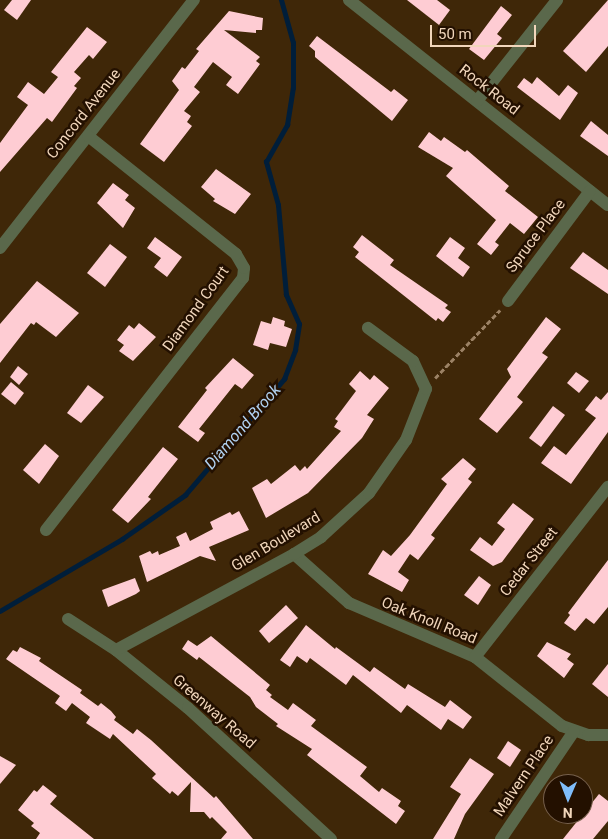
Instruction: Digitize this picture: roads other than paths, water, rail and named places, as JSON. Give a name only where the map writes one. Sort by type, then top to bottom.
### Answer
[{"type":"street","name":"Concord Avenue","points":[[0,248],[194,0]]},
{"type":"street","name":"Rock Road","points":[[349,0],[608,206]]},
{"type":"street","points":[[476,101],[557,0]]},
{"type":"street","name":"Diamond Court","points":[[46,530],[243,278],[244,268],[236,254],[88,136]]},
{"type":"street","name":"Spruce Place","points":[[508,301],[590,191]]},
{"type":"street","name":"Glen Boulevard","points":[[116,650],[294,554],[334,526],[369,493],[406,440],[426,389],[413,361],[368,328]]},
{"type":"street","name":"Cedar Street","points":[[475,658],[608,488]]},
{"type":"street","name":"Oak Knoll Road","points":[[294,554],[349,603],[475,658],[562,726],[574,731],[608,735]]},
{"type":"street","name":"Greenway Road","points":[[68,619],[116,650],[188,708],[331,839]]},
{"type":"street","name":"Malvern Place","points":[[502,839],[574,731]]},
{"type":"waterway","name":"Diamond Brook","points":[[0,611],[122,539],[185,495],[284,379],[295,350],[299,324],[286,295],[278,205],[266,162],[287,125],[293,88],[293,43],[281,0]]}]
